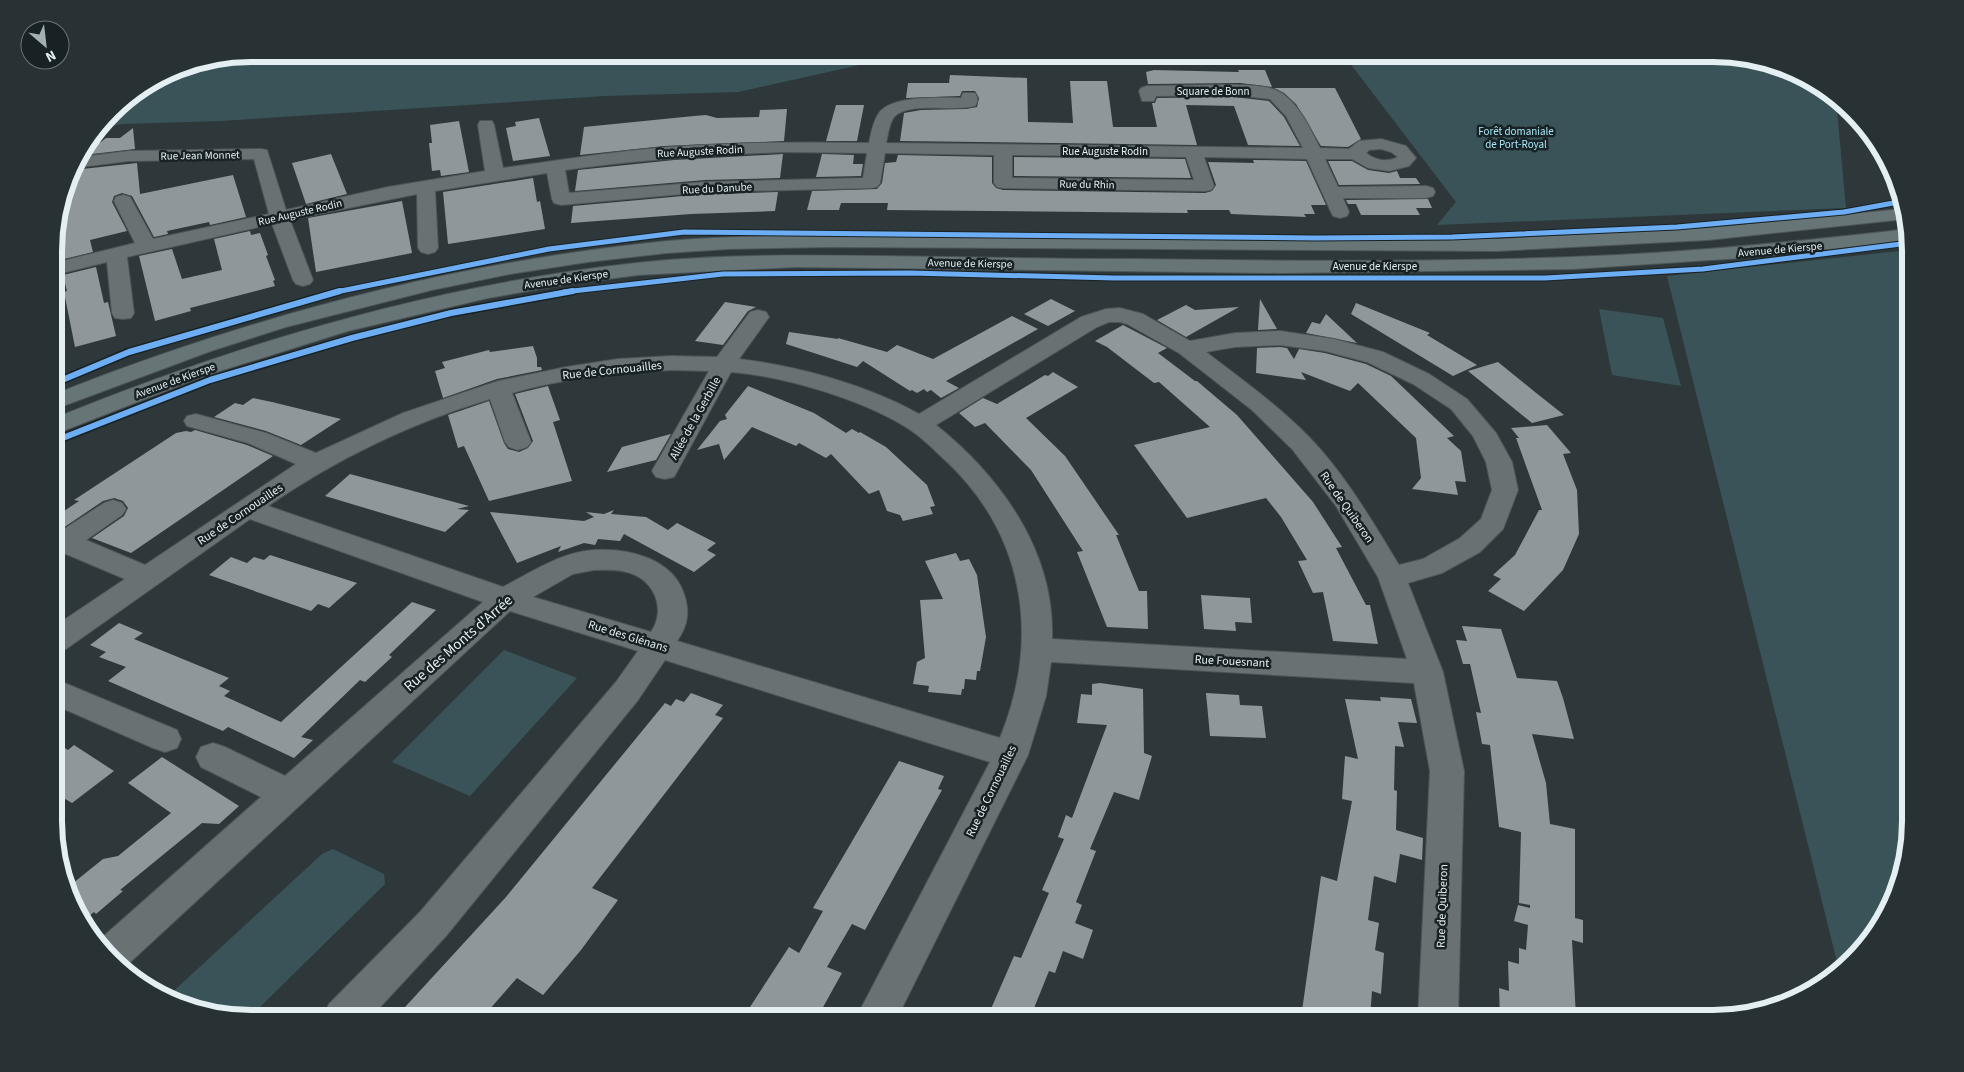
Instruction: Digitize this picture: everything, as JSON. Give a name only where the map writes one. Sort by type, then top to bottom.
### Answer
[{"type":"main road","name":"Avenue de Kierspe","points":[[63,398],[192,350],[297,317],[380,295],[470,275],[576,258],[667,247],[736,243],[831,242],[1497,246],[1708,234],[1897,210]]},
{"type":"main road","name":"Avenue de Kierspe","points":[[63,424],[183,376],[284,342],[380,316],[552,280],[639,269],[720,263],[796,261],[1396,266],[1576,263],[1698,256],[1901,236]]},
{"type":"street","name":"Square de Bonn","points":[[1148,98],[1147,91],[1256,92],[1276,96],[1288,106],[1313,152]]},
{"type":"street","points":[[877,148],[886,116],[894,110],[916,104],[970,103],[969,96]]},
{"type":"street","points":[[486,125],[495,174]]},
{"type":"street","name":"Rue Auguste Rodin","points":[[63,267],[147,246],[426,186],[555,166],[628,148],[686,151],[732,141],[784,147],[1357,154]]},
{"type":"street","name":"Rue du Danube","points":[[555,166],[562,199],[706,187],[871,183],[877,148]]},
{"type":"street","name":"Rue du Rhin","points":[[1002,150],[1003,183],[1208,194],[1193,151]]},
{"type":"street","points":[[1313,152],[1340,212]]},
{"type":"street","name":"Rue Jean Monnet","points":[[85,162],[129,156],[261,154],[279,217]]},
{"type":"street","points":[[426,186],[428,248]]},
{"type":"street","points":[[1331,193],[1426,192]]},
{"type":"street","points":[[123,201],[147,246]]},
{"type":"street","points":[[279,217],[303,280]]},
{"type":"street","points":[[116,253],[123,313]]},
{"type":"street","name":"Rue de Quiberon","points":[[920,424],[1089,322],[1106,316],[1120,315],[1136,319],[1188,348],[1262,405],[1301,444],[1346,501],[1392,577],[1427,672],[1447,771],[1438,1010]]},
{"type":"street","name":"Allée de la Gerbille","points":[[665,472],[724,364],[758,317]]},
{"type":"street","points":[[1188,348],[1235,340],[1280,338],[1326,344],[1375,357],[1421,379],[1460,404],[1484,433],[1499,462],[1505,490],[1496,515],[1492,523],[1470,545],[1432,566],[1392,577]]},
{"type":"street","name":"Rue de Cornouailles","points":[[63,635],[247,508],[317,463],[395,424],[498,388],[559,375],[647,364],[724,364],[798,376],[861,397],[920,424],[969,468],[1007,517],[1025,556],[1038,609],[1038,650],[1031,696],[1011,755],[880,1010]]},
{"type":"street","points":[[498,388],[518,442]]},
{"type":"street","points":[[196,422],[257,438],[317,463]]},
{"type":"street","name":"Rue des Glénans","points":[[247,508],[505,599],[658,644],[1011,755]]},
{"type":"street","points":[[63,542],[113,509]]},
{"type":"street","points":[[63,546],[148,577]]},
{"type":"street","name":"Rue des Monts d'Arrée","points":[[115,950],[505,599],[566,566],[594,560],[629,562],[649,570],[667,586],[673,604],[672,625],[627,691],[440,916],[351,1010]]},
{"type":"street","name":"Rue Fouesnant","points":[[1038,650],[1427,672]]},
{"type":"street","points":[[63,694],[165,739]]},
{"type":"street","points":[[213,757],[288,794]]},
{"type":"green space","points":[[252,62],[873,62],[738,92],[605,96],[221,121],[122,124],[111,126],[127,110],[157,88],[179,77],[227,64]]},
{"type":"green space","name":"Forêt domaniale de Port-Royal","points":[[1349,62],[1712,62],[1737,64],[1761,69],[1796,82],[1817,94],[1837,110],[1846,208],[1437,225],[1456,202]]},
{"type":"green space","points":[[1902,251],[1902,820],[1900,845],[1895,869],[1882,904],[1870,925],[1837,962],[1667,276]]},
{"type":"green space","points":[[1599,309],[1663,318],[1681,386],[1612,375]]},
{"type":"green space","points":[[504,650],[577,678],[470,796],[392,762]]},
{"type":"green space","points":[[333,849],[384,874],[385,884],[257,1010],[215,1006],[172,992],[322,854]]},
{"type":"building","points":[[1154,70],[1239,72],[1238,70],[1265,70],[1272,87],[1240,83],[1148,84],[1146,72]]},
{"type":"building","points":[[950,75],[1027,78],[1028,122],[1073,123],[1070,81],[1107,81],[1113,127],[1157,127],[1152,103],[1155,103],[1157,98],[1234,97],[1269,101],[1284,117],[1300,146],[1248,145],[1234,106],[1186,105],[1197,145],[900,141],[904,113],[921,110],[977,107],[979,98],[975,91],[962,91],[960,96],[906,98],[908,83],[949,83]]},
{"type":"building","points":[[1274,88],[1335,88],[1361,139],[1348,147],[1321,146],[1296,104],[1284,93]]},
{"type":"building","points":[[836,105],[864,105],[857,141],[826,141]]},
{"type":"building","points":[[787,109],[784,141],[664,146],[580,155],[584,127],[706,115],[717,118],[759,117],[760,110]]},
{"type":"building","points":[[539,118],[550,156],[513,161],[506,128],[516,126],[515,122]]},
{"type":"building","points":[[459,121],[469,172],[441,176],[440,170],[432,171],[429,143],[432,143],[430,125]]},
{"type":"building","points":[[133,128],[135,149],[90,154],[94,148],[106,138],[120,138]]},
{"type":"building","points":[[331,154],[347,194],[306,204],[292,163]]},
{"type":"building","points":[[783,154],[780,178],[705,180],[575,191],[578,170],[674,160]]},
{"type":"building","points":[[822,154],[854,155],[853,164],[863,164],[861,176],[816,177]]},
{"type":"building","points":[[898,155],[992,157],[992,183],[996,188],[1003,190],[1205,193],[1212,191],[1216,185],[1208,162],[1254,163],[1253,160],[1306,161],[1326,205],[1311,205],[1315,214],[1304,214],[1306,217],[1231,214],[1229,210],[1187,210],[1188,213],[887,210],[888,203],[841,203],[839,210],[807,210],[812,191],[877,189],[882,183],[885,163],[896,162]]},
{"type":"building","points":[[1014,157],[1185,159],[1191,178],[1014,176]]},
{"type":"building","points":[[1328,161],[1352,161],[1368,170],[1389,173],[1397,171],[1400,178],[1416,178],[1420,184],[1339,185]]},
{"type":"building","points":[[137,163],[140,194],[233,175],[246,217],[210,225],[209,222],[167,231],[168,234],[154,237],[132,196],[122,193],[114,196],[112,202],[127,231],[90,240],[93,252],[63,259],[66,215],[82,169]]},
{"type":"building","points":[[533,178],[537,202],[540,201],[545,229],[448,244],[443,192]]},
{"type":"building","points":[[778,192],[775,211],[691,214],[571,223],[573,206],[705,194]]},
{"type":"building","points":[[1428,199],[1432,208],[1416,208],[1420,215],[1361,215],[1356,204],[1348,204],[1346,200]]},
{"type":"building","points":[[402,201],[412,253],[316,272],[308,218]]},
{"type":"building","points":[[250,231],[251,235],[260,233],[268,255],[266,256],[275,280],[273,281],[275,286],[190,308],[191,311],[155,321],[139,256],[172,249],[182,279],[222,270],[214,239]]},
{"type":"building","points":[[96,267],[104,303],[108,302],[116,336],[75,347],[64,292],[67,291],[63,275]]},
{"type":"building","points":[[1051,299],[1075,311],[1048,326],[1024,314]]},
{"type":"building","points":[[1260,299],[1277,329],[1258,330]]},
{"type":"building","points":[[725,302],[756,307],[748,311],[723,345],[695,341]]},
{"type":"building","points":[[1356,303],[1430,333],[1427,335],[1477,365],[1453,376],[1351,314]]},
{"type":"building","points":[[1186,305],[1195,310],[1239,307],[1186,337],[1157,320]]},
{"type":"building","points":[[1326,314],[1357,343],[1306,333],[1312,322],[1320,324]]},
{"type":"building","points":[[1012,316],[1038,329],[946,381],[959,388],[941,398],[931,390],[927,392],[924,389],[917,393],[912,390],[910,391],[863,361],[857,367],[786,344],[789,332],[838,338],[887,352],[897,345],[933,359]]},
{"type":"building","points":[[1123,325],[1167,348],[1158,353],[1197,381],[1237,415],[1313,502],[1342,547],[1336,548],[1366,605],[1370,605],[1378,644],[1333,641],[1323,592],[1313,593],[1298,561],[1307,560],[1281,517],[1266,498],[1187,518],[1134,445],[1210,427],[1159,382],[1154,383],[1107,347],[1095,341]]},
{"type":"building","points":[[533,346],[537,358],[537,367],[541,367],[542,370],[497,379],[443,398],[435,371],[445,368],[442,362],[489,350],[490,352]]},
{"type":"building","points":[[1257,348],[1287,348],[1294,359],[1299,349],[1325,353],[1366,364],[1391,376],[1454,436],[1447,438],[1461,451],[1466,482],[1455,481],[1458,495],[1412,489],[1421,478],[1416,438],[1358,383],[1350,391],[1301,372],[1306,380],[1256,373]]},
{"type":"building","points":[[1498,362],[1564,415],[1532,423],[1468,371]]},
{"type":"building","points":[[1053,372],[1078,387],[1026,418],[1065,456],[1119,535],[1116,535],[1139,591],[1147,591],[1148,629],[1107,627],[1077,552],[1083,551],[1031,470],[985,423],[975,427],[959,413],[983,398],[997,404]]},
{"type":"building","points":[[548,386],[560,420],[553,422],[572,481],[489,501],[464,446],[458,448],[448,415],[489,401],[504,443],[508,449],[519,452],[528,448],[533,441],[515,394]]},
{"type":"building","points":[[748,386],[814,413],[846,433],[852,429],[886,447],[927,485],[935,506],[930,507],[933,514],[903,521],[900,515],[887,511],[879,490],[869,494],[831,454],[826,458],[799,443],[796,446],[752,427],[724,460],[719,444],[697,450],[720,421],[727,419],[725,415]]},
{"type":"building","points":[[253,398],[341,419],[301,445],[266,431],[214,417],[235,403],[243,405]]},
{"type":"building","points":[[1547,425],[1571,453],[1563,454],[1577,490],[1579,534],[1563,570],[1524,611],[1488,591],[1501,579],[1493,575],[1515,555],[1539,510],[1542,510],[1516,438],[1519,438],[1511,428]]},
{"type":"building","points":[[195,430],[247,445],[273,456],[131,553],[92,538],[124,516],[128,508],[123,501],[114,498],[103,501],[63,528],[63,512],[79,501],[74,500],[176,433]]},
{"type":"building","points":[[671,434],[656,460],[607,472],[622,447]]},
{"type":"building","points":[[350,474],[469,506],[457,509],[469,510],[445,532],[325,496]]},
{"type":"building","points":[[614,510],[611,514],[646,517],[668,530],[677,523],[716,543],[707,550],[716,555],[694,572],[624,534],[620,541],[598,539],[595,545],[584,543],[558,552],[561,546],[517,563],[490,512],[584,521],[594,517],[586,512],[604,514]]},
{"type":"building","points":[[956,553],[960,561],[969,559],[977,575],[986,637],[980,671],[977,671],[976,680],[965,679],[961,695],[928,692],[929,686],[913,684],[917,662],[925,658],[920,600],[943,599],[925,561]]},
{"type":"building","points":[[270,555],[357,583],[329,608],[318,604],[311,611],[209,575],[231,557],[247,563],[254,557],[264,560]]},
{"type":"building","points":[[1201,595],[1250,598],[1252,623],[1235,622],[1236,631],[1204,629]]},
{"type":"building","points":[[412,602],[436,610],[389,655],[392,657],[365,682],[360,680],[301,737],[313,740],[294,758],[228,727],[223,731],[108,681],[126,667],[99,657],[106,652],[90,645],[119,623],[143,633],[134,639],[229,678],[219,686],[230,691],[224,696],[281,722]]},
{"type":"building","points":[[1462,626],[1501,629],[1517,678],[1557,681],[1563,698],[1574,739],[1532,734],[1546,783],[1550,824],[1575,829],[1575,918],[1583,920],[1583,943],[1572,940],[1576,1010],[1500,1010],[1499,988],[1509,991],[1508,961],[1519,964],[1519,948],[1526,950],[1528,925],[1514,921],[1518,905],[1530,908],[1530,905],[1519,903],[1521,832],[1499,827],[1490,745],[1482,744],[1476,712],[1481,713],[1470,664],[1463,664],[1456,640],[1467,641]]},
{"type":"building","points":[[1100,683],[1143,689],[1144,753],[1152,756],[1139,800],[1114,792],[1090,849],[1096,851],[1076,902],[1082,905],[1075,923],[1093,930],[1083,959],[1063,951],[1055,973],[1049,971],[1033,1010],[990,1010],[1014,956],[1021,958],[1049,893],[1042,890],[1064,839],[1058,837],[1066,815],[1072,818],[1107,725],[1077,723],[1081,694],[1092,695],[1092,684]]},
{"type":"building","points":[[691,693],[723,705],[715,715],[723,718],[592,888],[618,900],[581,950],[543,995],[517,978],[489,1010],[402,1010],[506,897],[665,703],[671,706],[676,699],[684,702]]},
{"type":"building","points":[[1206,693],[1239,695],[1240,705],[1262,706],[1266,738],[1210,736]]},
{"type":"building","points":[[1380,697],[1411,699],[1417,723],[1398,722],[1404,747],[1395,746],[1394,790],[1397,791],[1396,830],[1423,838],[1422,860],[1400,854],[1396,883],[1374,876],[1368,920],[1379,923],[1375,950],[1384,953],[1381,994],[1372,991],[1371,1010],[1302,1010],[1321,876],[1337,881],[1352,801],[1342,799],[1345,756],[1358,759],[1345,699],[1381,701]]},
{"type":"building","points":[[74,745],[114,771],[72,803],[63,798],[63,747],[68,750]]},
{"type":"building","points":[[162,757],[239,806],[219,824],[202,823],[120,890],[123,891],[96,914],[94,912],[89,916],[74,883],[103,859],[118,856],[171,813],[128,783]]},
{"type":"building","points":[[899,761],[944,776],[938,789],[942,790],[865,930],[852,924],[827,967],[842,973],[821,1010],[758,1010],[750,1007],[789,947],[799,953],[823,911],[813,908]]},
{"type":"cycle path","points":[[63,380],[129,352],[351,288],[549,249],[684,232],[1315,238],[1452,237],[1677,227],[1844,212],[1895,202]]},
{"type":"cycle path","points":[[63,438],[210,380],[352,338],[451,313],[566,292],[723,274],[910,273],[1114,278],[1545,278],[1703,269],[1901,244]]}]
